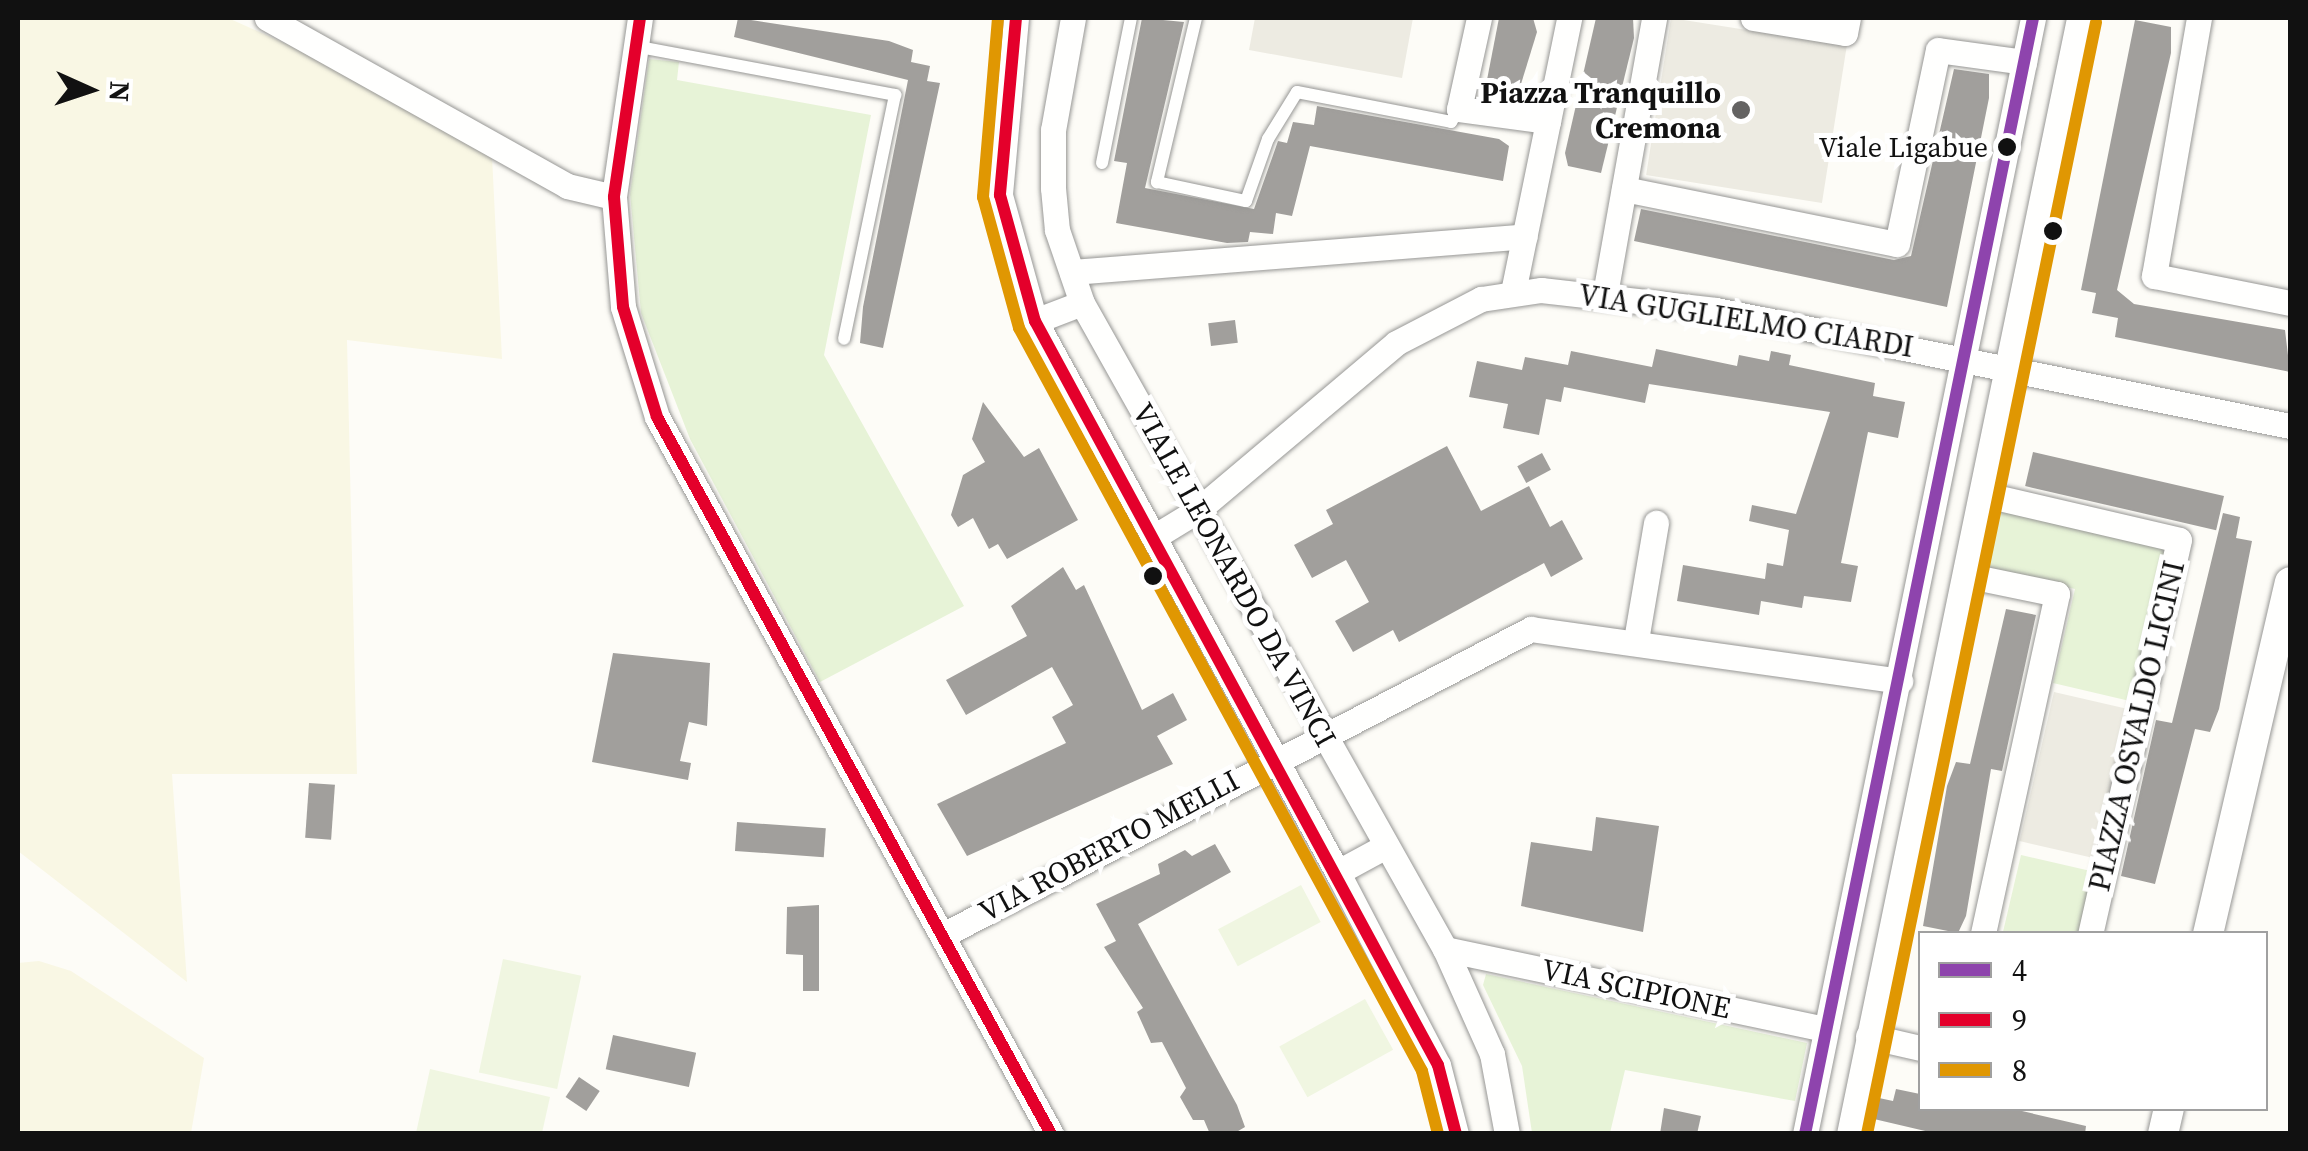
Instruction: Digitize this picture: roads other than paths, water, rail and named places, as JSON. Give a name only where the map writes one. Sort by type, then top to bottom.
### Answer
[{"type":"street","points":[[267,18],[567,186],[614,197]]},
{"type":"street","points":[[640,18],[614,197],[623,307],[657,417],[1051,1134]]},
{"type":"street","name":"VIALE LEONARDO DA VINCI","points":[[1016,18],[1000,196],[1035,321],[1338,872],[1438,1065],[1456,1134]]},
{"type":"street","name":"VIALE LEONARDO DA VINCI","points":[[1073,18],[1052,130],[1057,230],[1082,303],[1445,949],[1492,1054],[1506,1134]]},
{"type":"street","points":[[1480,18],[1459,109],[1548,121]]},
{"type":"street","points":[[1513,292],[1569,18]]},
{"type":"street","points":[[1605,294],[1654,18]]},
{"type":"street","points":[[1753,18],[1845,33],[1848,18]]},
{"type":"street","points":[[1805,1134],[2032,18]]},
{"type":"street","points":[[1849,1134],[2078,18]]},
{"type":"street","points":[[2199,18],[2154,276],[2290,303]]},
{"type":"street","points":[[1624,189],[1898,244],[1938,50],[2024,62]]},
{"type":"street","points":[[1072,272],[1525,236]]},
{"type":"street","name":"VIA GUGLIELMO CIARDI","points":[[1154,537],[1198,510],[1396,343],[1481,300],[1513,292],[1605,294],[1964,358],[2290,426]]},
{"type":"street","points":[[1035,321],[1082,303]]},
{"type":"street","name":"PIAZZA OSVALDO LICINI","points":[[1982,494],[2179,540],[2091,931]]},
{"type":"street","points":[[1636,640],[1656,524]]},
{"type":"street","points":[[1965,576],[2058,594],[1984,931]]},
{"type":"street","points":[[2209,931],[2290,582]]},
{"type":"street","name":"VIA ROBERTO MELLI","points":[[944,934],[1274,757],[1323,737],[1531,629],[1636,640],[1900,681]]},
{"type":"street","points":[[1338,872],[1386,846]]},
{"type":"street","name":"VIA SCIPIONE","points":[[1445,949],[1826,1029]]},
{"type":"street","points":[[1868,1036],[1918,1048]]},
{"type":"lane","points":[[1102,163],[1131,18]]},
{"type":"lane","points":[[1196,18],[1157,182],[1246,201],[1268,140],[1297,92],[1451,122],[1459,109]]},
{"type":"lane","points":[[634,46],[896,94],[844,339]]},
{"type":"place","name":"Piazza Tranquillo Cremona","points":[[1741,110]]},
{"type":"place","name":"Viale Ligabue","points":[[2007,147]]}]
